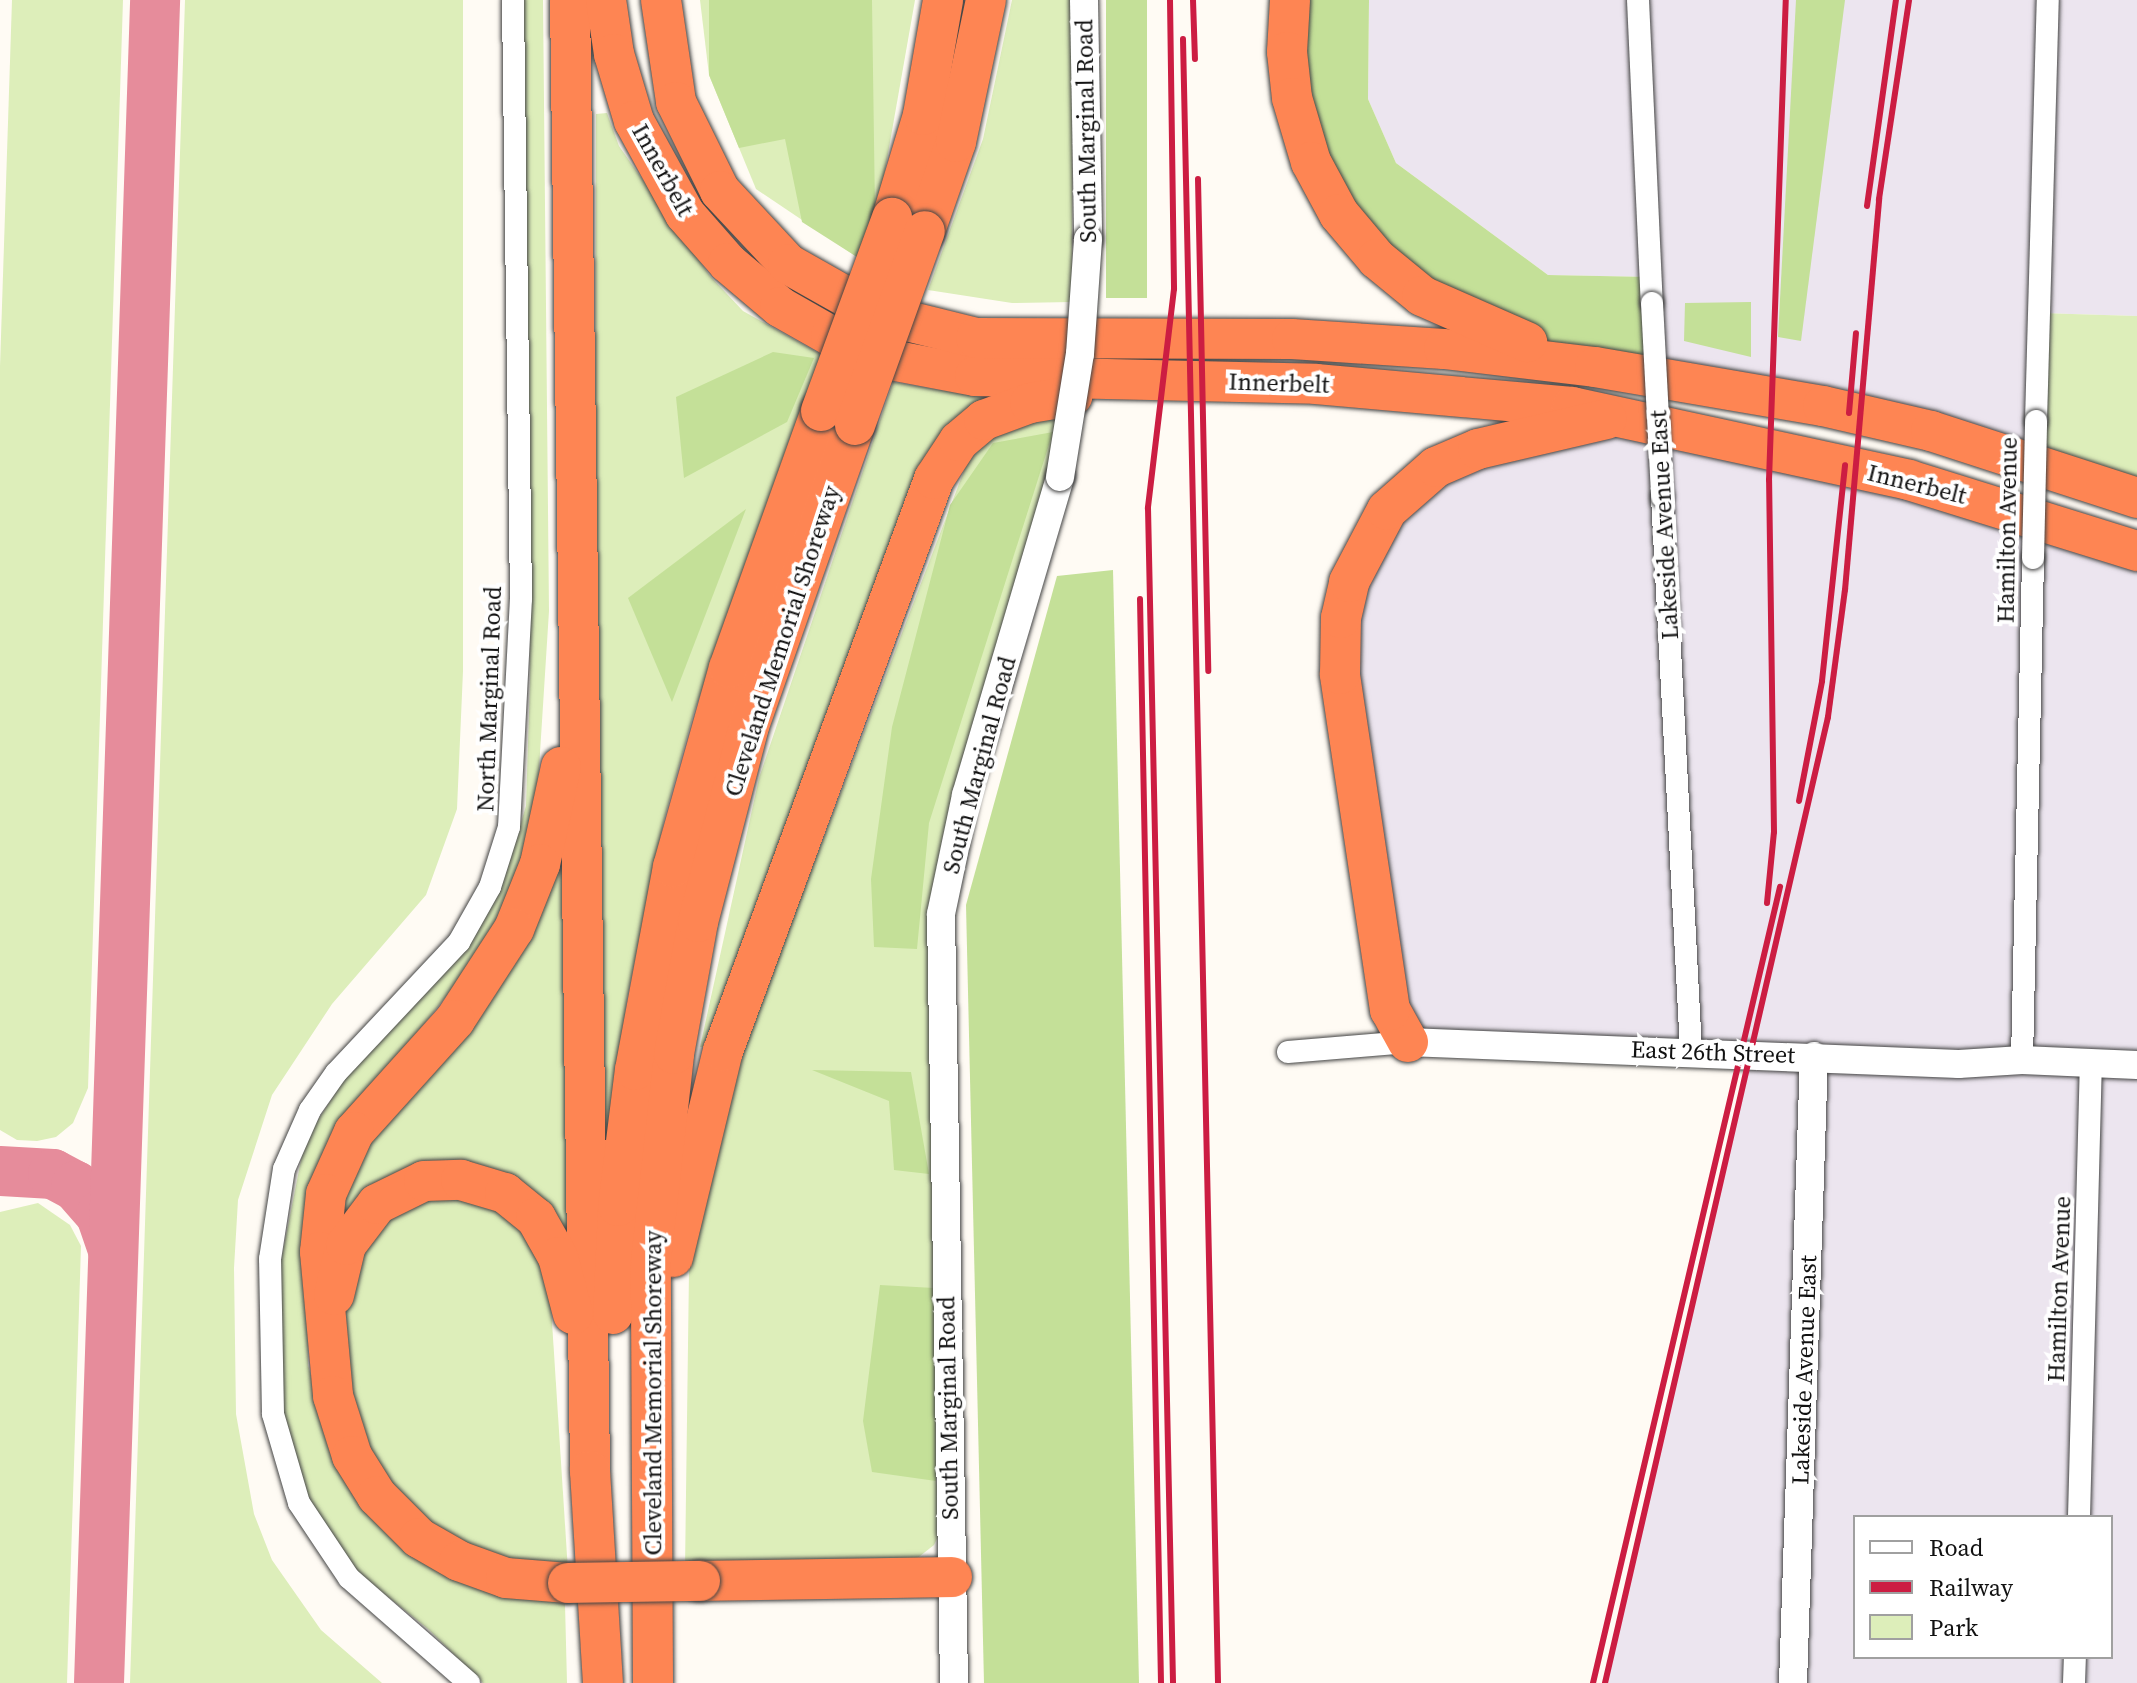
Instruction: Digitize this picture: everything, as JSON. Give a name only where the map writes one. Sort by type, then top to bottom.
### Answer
[{"type":"highway","points":[[570,0],[590,1471],[603,1641]]},
{"type":"highway","name":"Innerbelt","points":[[606,0],[622,88],[664,182],[728,263],[805,323],[891,360],[946,373],[1418,390],[1622,415],[1965,495],[2137,551]]},
{"type":"highway","name":"Innerbelt","points":[[661,0],[676,102],[720,191],[788,264],[875,313],[976,338],[1292,339],[1444,349],[1595,367],[1823,406],[1931,431],[2137,498]]},
{"type":"highway","points":[[909,225],[923,115],[943,0]]},
{"type":"highway","points":[[603,1683],[618,1206],[655,949],[729,668],[838,418],[909,225],[956,142],[986,0]]},
{"type":"highway","points":[[1290,0],[1287,52],[1297,119],[1320,180],[1350,230],[1392,273],[1437,305],[1595,367]]},
{"type":"highway","points":[[650,1395],[689,1174],[715,1077],[942,465],[970,430],[1012,408],[1207,381]]},
{"type":"highway","points":[[1408,1042],[1390,1010],[1340,674],[1341,618],[1349,582],[1377,524],[1398,498],[1436,467],[1478,449],[1622,415]]},
{"type":"highway","name":"Cleveland Memorial Shoreway","points":[[653,1683],[650,1395],[657,1191],[698,922],[838,418]]},
{"type":"highway","points":[[578,616],[553,817],[523,909],[466,1006],[354,1132],[326,1194],[320,1274],[335,1404],[352,1456],[377,1496],[407,1527],[474,1568],[522,1581],[568,1583],[952,1577]]},
{"type":"highway","points":[[330,1361],[336,1279],[355,1228],[392,1194],[443,1179],[491,1186],[536,1218],[558,1257],[589,1368]]},
{"type":"street","name":"North Marginal Road","points":[[469,1683],[349,1578],[299,1503],[273,1414],[270,1259],[284,1169],[310,1110],[336,1073],[459,942],[490,887],[509,827],[521,599],[513,0]]},
{"type":"street","name":"South Marginal Road","points":[[954,1683],[941,914],[966,795],[1060,477],[1080,354],[1088,239],[1084,0]]},
{"type":"street","name":"Lakeside Avenue East","points":[[1638,0],[1691,1050]]},
{"type":"street","name":"Hamilton Avenue","points":[[2022,1060],[2048,0]]},
{"type":"street","name":"East 26th Street","points":[[1288,1052],[1408,1042],[1691,1050],[1959,1064],[2022,1060],[2137,1065]]},
{"type":"street","name":"Lakeside Avenue East","points":[[1793,1683],[1814,1056]]},
{"type":"street","name":"Hamilton Avenue","points":[[2079,1515],[2091,1062]]},
{"type":"street","points":[[2074,1683],[2075,1659]]},
{"type":"shaded area","points":[[1369,0],[2137,0],[2137,316],[2039,313],[2035,464],[1655,372],[1651,277],[1548,275],[1396,163],[1368,99]]},
{"type":"shaded area","points":[[1622,415],[2137,551],[2137,1683],[1605,1683],[1753,1053],[1408,1042],[1340,674],[1398,498]]},
{"type":"green space","points":[[12,0],[123,0],[88,1088],[73,1123],[56,1137],[37,1141],[17,1140],[0,1130],[0,367]]},
{"type":"green space","points":[[185,0],[463,0],[463,671],[457,809],[426,895],[332,1004],[272,1095],[238,1200],[234,1268],[236,1414],[254,1514],[272,1560],[321,1630],[382,1683],[130,1683]]},
{"type":"green space","points":[[523,0],[543,0],[549,611],[537,800],[514,885],[475,960],[324,1150],[307,1221],[308,1365],[326,1428],[504,1591],[565,1604],[567,1683],[483,1683],[428,1629],[352,1568],[302,1487],[285,1434],[276,1286],[305,1140],[347,1075],[505,876],[526,806],[530,681]]},
{"type":"green space","points":[[700,0],[915,0],[877,216],[857,257],[756,189],[709,75]]},
{"type":"green space","points":[[709,0],[872,0],[875,210],[857,257],[802,222],[785,139],[739,148],[709,75]]},
{"type":"green space","points":[[1012,0],[1073,0],[1072,302],[1012,303],[928,290],[983,139]]},
{"type":"green space","points":[[1106,0],[1147,0],[1147,298],[1106,298]]},
{"type":"green space","points":[[1290,0],[1369,0],[1368,99],[1396,163],[1548,275],[1651,277],[1655,372],[1469,321],[1350,230],[1287,30]]},
{"type":"green space","points":[[1796,0],[1845,0],[1801,341],[1778,337]]},
{"type":"green space","points":[[607,113],[619,146],[710,276],[743,311],[824,356],[694,712],[664,820],[627,999],[607,1155],[595,1150],[594,806],[596,114]]},
{"type":"green space","points":[[1751,302],[1751,357],[1684,341],[1685,303]]},
{"type":"green space","points":[[2039,313],[2137,316],[2137,498],[2035,464]]},
{"type":"green space","points":[[773,352],[814,358],[787,422],[684,478],[676,397]]},
{"type":"green space","points":[[893,382],[992,399],[972,410],[710,1047],[700,1047],[759,778]]},
{"type":"green space","points":[[1025,415],[1057,416],[1055,451],[942,840],[933,900],[936,1481],[944,1524],[934,1545],[906,1567],[685,1569],[689,1270],[734,1072],[967,463],[991,437]]},
{"type":"green space","points":[[1053,432],[929,823],[917,949],[874,947],[871,879],[892,727],[950,505],[993,443]]},
{"type":"green space","points":[[746,509],[672,702],[628,598]]},
{"type":"green space","points":[[1113,570],[1139,1683],[984,1683],[966,905],[1057,576]]},
{"type":"green space","points":[[563,856],[568,1237],[476,1166],[341,1224],[335,1211],[363,1139]]},
{"type":"green space","points":[[812,1070],[911,1072],[929,1174],[894,1170],[889,1101]]},
{"type":"green space","points":[[434,1192],[516,1216],[537,1247],[550,1291],[568,1571],[475,1555],[397,1503],[349,1421],[342,1292],[377,1219]]},
{"type":"green space","points":[[38,1203],[70,1225],[81,1246],[67,1683],[0,1683],[0,1212]]},
{"type":"green space","points":[[880,1285],[934,1288],[936,1481],[872,1472],[863,1421]]},
{"type":"taxiway","points":[[99,1683],[155,0]]},
{"type":"taxiway","points":[[0,1171],[53,1174],[76,1186],[101,1215],[113,1249]]},
{"type":"railway","points":[[1170,0],[1174,289],[1148,508],[1173,1683]]},
{"type":"railway","points":[[1193,0],[1195,59]]},
{"type":"railway","points":[[1767,903],[1774,832],[1769,480],[1786,0]]},
{"type":"railway","points":[[1867,206],[1896,0]]},
{"type":"railway","points":[[1605,1683],[1828,717],[1845,590],[1879,199],[1909,0]]},
{"type":"railway","points":[[1183,39],[1218,1683]]},
{"type":"railway","points":[[1198,179],[1208,671]]},
{"type":"railway","points":[[1849,413],[1856,333]]},
{"type":"railway","points":[[1799,801],[1822,681],[1845,465]]},
{"type":"railway","points":[[1140,599],[1161,1683]]},
{"type":"railway","points":[[1593,1683],[1780,887]]}]
